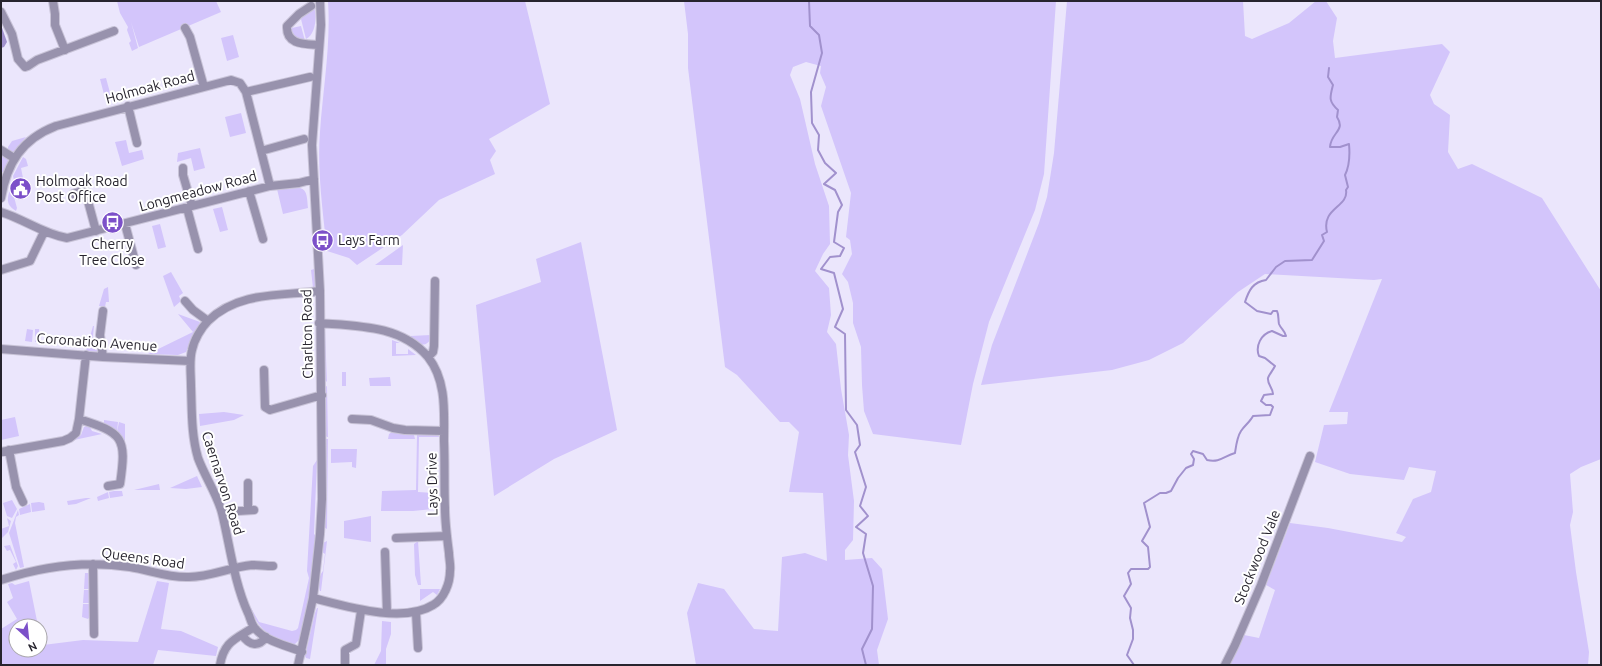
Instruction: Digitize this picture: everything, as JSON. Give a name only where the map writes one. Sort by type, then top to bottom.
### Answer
[{"type":"street","points":[[53,1],[55,25],[65,50]]},
{"type":"street","name":"Charlton Road","points":[[298,665],[313,598],[320,538],[322,500],[322,395],[319,323],[320,291],[314,179],[313,120],[321,25],[320,1]]},
{"type":"street","points":[[311,6],[299,14],[287,26],[287,31],[289,38],[292,41],[319,45]]},
{"type":"street","points":[[1,12],[12,34],[18,59],[25,67],[37,60],[114,31]]},
{"type":"street","points":[[185,28],[190,37],[204,87]]},
{"type":"street","points":[[270,186],[246,92],[310,77]]},
{"type":"street","name":"Holmoak Road","points":[[1,198],[4,181],[14,158],[21,150],[45,130],[128,106],[231,80],[240,83],[246,92]]},
{"type":"street","points":[[128,106],[137,144]]},
{"type":"street","points":[[261,151],[304,139]]},
{"type":"street","points":[[1,150],[14,158]]},
{"type":"street","points":[[183,168],[183,175],[198,249]]},
{"type":"street","name":"Longmeadow Road","points":[[1,212],[14,216],[44,232],[67,238],[249,191],[270,186],[299,183],[314,179]]},
{"type":"street","points":[[73,194],[85,190],[96,231]]},
{"type":"street","points":[[249,191],[263,239]]},
{"type":"street","points":[[125,224],[136,265]]},
{"type":"street","points":[[1,270],[30,261],[44,232]]},
{"type":"street","points":[[428,357],[433,352],[434,346],[435,281]]},
{"type":"street","name":"Caernarvon Road","points":[[254,627],[244,602],[234,568],[222,512],[217,497],[201,466],[194,444],[192,428],[190,361],[195,341],[208,321],[235,303],[256,297],[320,291]]},
{"type":"street","points":[[185,301],[193,310],[208,321]]},
{"type":"street","points":[[103,311],[100,335],[103,357]]},
{"type":"street","name":"Lays Drive","points":[[313,598],[361,611],[416,613],[435,604],[442,596],[448,585],[450,571],[445,509],[445,404],[435,368],[428,357],[414,344],[400,336],[366,327],[319,323]]},
{"type":"street","name":"Coronation Avenue","points":[[1,348],[103,357],[190,361]]},
{"type":"street","points":[[23,502],[16,487],[5,451],[70,438],[76,433],[86,355]]},
{"type":"street","points":[[264,370],[264,402],[265,407],[270,410],[322,395]]},
{"type":"street","points":[[79,419],[102,426],[114,433],[123,448],[124,463],[120,484],[108,486]]},
{"type":"street","points":[[352,419],[371,420],[405,430],[444,431]]},
{"type":"street","name":"Stockwood Vale","points":[[1225,665],[1259,590],[1310,456]]},
{"type":"street","points":[[222,512],[251,510],[248,483]]},
{"type":"street","name":"Lays Drive","points":[[396,538],[410,540],[447,536]]},
{"type":"street","points":[[385,552],[387,613]]},
{"type":"street","points":[[93,564],[94,634]]},
{"type":"street","name":"Queens Road","points":[[1,580],[20,573],[59,565],[93,564],[129,567],[171,576],[190,577],[215,574],[234,568],[251,565],[273,566]]},
{"type":"street","points":[[345,664],[345,650],[356,644],[361,611]]},
{"type":"street","points":[[416,613],[418,648]]},
{"type":"street","points":[[220,665],[223,651],[228,645],[254,627],[266,637],[282,646],[302,652]]},
{"type":"street","points":[[242,635],[250,644],[254,645],[260,643],[266,637]]},
{"type":"shaded area","points":[[117,1],[216,1],[221,12],[139,47],[131,22],[138,48],[132,51],[129,43],[131,41],[127,30],[128,27],[120,13]]},
{"type":"shaded area","points":[[328,1],[525,1],[550,104],[489,139],[496,151],[490,160],[495,174],[439,200],[402,235],[357,265],[349,258],[327,251],[321,192],[319,147],[328,50]]},
{"type":"shaded area","points":[[684,1],[1056,1],[1044,174],[1035,210],[989,322],[973,384],[961,445],[873,434],[864,411],[861,347],[853,323],[853,303],[848,282],[842,274],[852,254],[850,240],[846,237],[851,193],[821,106],[826,87],[820,73],[821,66],[806,62],[793,67],[790,75],[800,99],[815,164],[829,206],[830,244],[823,254],[815,271],[829,288],[831,315],[827,332],[836,344],[841,389],[849,435],[848,455],[854,501],[853,540],[845,550],[845,560],[872,558],[882,569],[888,619],[877,650],[879,665],[696,665],[687,613],[698,583],[724,589],[754,629],[778,631],[782,557],[805,553],[827,561],[823,493],[789,492],[799,432],[789,422],[780,422],[737,375],[725,367],[688,68],[688,34]]},
{"type":"shaded area","points":[[1067,1],[1243,1],[1245,36],[1252,39],[1289,23],[1316,1],[1326,1],[1337,18],[1333,41],[1335,58],[1442,44],[1450,52],[1430,95],[1434,104],[1450,115],[1448,152],[1458,169],[1472,164],[1542,198],[1601,291],[1601,459],[1581,467],[1570,474],[1573,512],[1570,525],[1589,652],[1588,665],[1228,665],[1244,635],[1259,638],[1275,590],[1266,585],[1290,523],[1328,528],[1402,542],[1406,537],[1396,533],[1413,499],[1431,492],[1436,471],[1409,467],[1404,480],[1350,474],[1315,462],[1324,425],[1347,424],[1348,412],[1329,412],[1382,279],[1374,280],[1265,274],[1238,292],[1183,343],[1149,360],[1112,370],[981,385],[992,345],[1039,223],[1047,197],[1054,153]]},
{"type":"shaded area","points":[[314,7],[314,29],[306,39],[301,19],[305,13],[312,11]]},
{"type":"shaded area","points":[[1,25],[7,42],[4,47],[1,48]]},
{"type":"shaded area","points":[[301,26],[305,41],[296,40],[290,30]]},
{"type":"shaded area","points":[[233,35],[239,57],[227,61],[221,38]]},
{"type":"shaded area","points":[[106,78],[112,100],[106,102],[100,79]]},
{"type":"shaded area","points":[[241,113],[246,133],[230,137],[225,117]]},
{"type":"shaded area","points":[[26,137],[13,153],[8,151],[8,147],[12,141]]},
{"type":"shaded area","points":[[126,140],[129,153],[142,150],[144,159],[122,166],[115,142]]},
{"type":"shaded area","points":[[200,148],[205,168],[194,171],[191,158],[177,162],[178,153]]},
{"type":"shaded area","points":[[1,153],[9,159],[4,172],[2,172]]},
{"type":"shaded area","points":[[23,157],[26,159],[28,166],[21,168],[23,178],[14,180],[13,176]]},
{"type":"shaded area","points":[[11,186],[17,208],[16,211],[8,203]]},
{"type":"shaded area","points":[[300,188],[306,193],[308,208],[283,214],[277,189]]},
{"type":"shaded area","points":[[222,207],[228,230],[220,232],[213,209]]},
{"type":"shaded area","points":[[160,224],[166,247],[158,249],[152,226]]},
{"type":"shaded area","points":[[581,242],[617,430],[554,459],[494,496],[476,305],[541,282],[536,259]]},
{"type":"shaded area","points":[[403,245],[402,265],[375,265]]},
{"type":"shaded area","points":[[314,269],[316,284],[313,288],[311,270]]},
{"type":"shaded area","points":[[171,272],[183,293],[179,296],[181,301],[174,307],[163,276]]},
{"type":"shaded area","points":[[108,287],[109,302],[106,302],[105,307],[99,306],[104,289]]},
{"type":"shaded area","points":[[178,314],[200,322],[186,352],[178,355],[148,354],[193,332]]},
{"type":"shaded area","points":[[93,326],[95,350],[101,350],[99,352],[86,351]]},
{"type":"shaded area","points":[[27,329],[33,330],[32,342],[25,341]]},
{"type":"shaded area","points":[[35,329],[39,329],[40,342],[35,342]]},
{"type":"shaded area","points":[[325,331],[327,382],[325,380]]},
{"type":"shaded area","points":[[431,335],[431,338],[427,344],[422,345],[417,343],[410,336]]},
{"type":"shaded area","points":[[392,340],[400,343],[396,343],[396,354],[408,354],[408,349],[416,355],[392,356]]},
{"type":"shaded area","points":[[342,372],[346,372],[346,386],[342,386]]},
{"type":"shaded area","points":[[390,377],[391,386],[370,386],[369,378]]},
{"type":"shaded area","points":[[327,386],[328,437],[325,435],[325,387]]},
{"type":"shaded area","points":[[224,412],[244,415],[234,420],[200,426],[199,414]]},
{"type":"shaded area","points":[[15,417],[19,436],[1,440],[1,420]]},
{"type":"shaded area","points":[[104,420],[118,422],[117,431],[104,423]]},
{"type":"shaded area","points":[[119,422],[125,424],[125,442],[123,442],[117,432]]},
{"type":"shaded area","points":[[89,425],[92,431],[102,434],[74,440],[81,435],[84,427]]},
{"type":"shaded area","points":[[392,432],[414,435],[415,439],[388,439],[389,434]]},
{"type":"shaded area","points":[[417,435],[437,435],[440,437],[419,437],[418,492],[434,493],[433,509],[413,511],[381,511],[382,491],[416,490]]},
{"type":"shaded area","points":[[325,439],[328,439],[327,529],[324,527]]},
{"type":"shaded area","points":[[331,449],[357,449],[356,468],[352,467],[352,462],[331,463]]},
{"type":"shaded area","points":[[317,460],[314,534],[316,536],[313,580],[301,638],[294,645],[272,636],[262,628],[250,608],[259,622],[292,631],[298,628],[309,578],[307,571],[313,466]]},
{"type":"shaded area","points":[[197,476],[202,487],[186,489],[170,488]]},
{"type":"shaded area","points":[[159,484],[160,490],[134,490]]},
{"type":"shaded area","points":[[122,491],[123,496],[110,498],[109,492]]},
{"type":"shaded area","points":[[108,492],[109,498],[98,501],[97,497]]},
{"type":"shaded area","points":[[91,498],[76,504],[68,505],[67,501]]},
{"type":"shaded area","points":[[12,500],[17,509],[12,518],[7,516],[3,503]]},
{"type":"shaded area","points":[[31,503],[44,503],[45,510],[32,512]]},
{"type":"shaded area","points":[[30,504],[31,512],[20,515],[19,509]]},
{"type":"shaded area","points":[[18,510],[19,515],[16,517],[15,523],[24,567],[20,568],[9,533]]},
{"type":"shaded area","points":[[371,516],[371,542],[344,538],[344,521]]},
{"type":"shaded area","points":[[7,518],[11,521],[8,532],[1,539],[1,529],[9,526]]},
{"type":"shaded area","points":[[327,541],[321,591],[320,591],[319,581],[323,571],[325,554],[322,552],[323,543]]},
{"type":"shaded area","points":[[418,541],[421,585],[418,585],[415,575],[414,544]]},
{"type":"shaded area","points":[[10,545],[18,566],[16,570],[13,564],[16,562],[10,550],[7,551],[4,546]]},
{"type":"shaded area","points":[[85,573],[90,573],[90,589],[84,589]]},
{"type":"shaded area","points":[[29,581],[36,618],[16,618],[7,602],[13,598],[8,584],[12,583],[15,585]]},
{"type":"shaded area","points":[[157,581],[169,583],[161,629],[181,631],[218,647],[216,656],[158,650],[153,665],[1,665],[1,629],[8,625],[8,658],[48,658],[48,644],[83,640],[138,642]]},
{"type":"shaded area","points":[[420,589],[440,589],[437,595],[433,592],[420,601]]},
{"type":"shaded area","points":[[84,590],[90,590],[90,603],[83,603]]},
{"type":"shaded area","points":[[83,604],[90,604],[91,615],[88,619],[82,617]]},
{"type":"shaded area","points":[[317,608],[310,659],[306,658],[305,656]]},
{"type":"shaded area","points":[[382,621],[391,622],[391,634],[386,649],[386,664],[374,665],[381,651]]},
{"type":"waterway","points":[[809,1],[810,26],[819,35],[822,53],[811,92],[812,123],[819,135],[818,150],[825,163],[836,173],[824,184],[835,190],[842,205],[838,212],[834,242],[844,248],[840,256],[830,257],[821,269],[834,273],[843,309],[835,327],[845,334],[846,410],[857,425],[860,445],[855,452],[866,487],[860,506],[868,516],[856,527],[866,534],[863,553],[873,586],[872,629],[862,649],[866,665]]},
{"type":"waterway","points":[[1134,665],[1127,655],[1133,639],[1133,630],[1130,618],[1131,608],[1124,596],[1131,584],[1128,573],[1131,569],[1148,569],[1150,567],[1148,547],[1142,541],[1150,527],[1144,503],[1160,493],[1171,491],[1178,478],[1186,468],[1193,465],[1194,459],[1191,454],[1193,451],[1203,454],[1207,460],[1211,461],[1219,460],[1235,453],[1240,433],[1253,416],[1270,415],[1273,407],[1271,405],[1266,405],[1261,401],[1264,395],[1273,394],[1268,378],[1275,366],[1265,358],[1259,356],[1258,344],[1265,335],[1272,331],[1286,336],[1279,324],[1277,311],[1273,311],[1271,314],[1257,311],[1245,302],[1252,287],[1266,280],[1276,267],[1285,261],[1312,260],[1324,241],[1322,235],[1327,232],[1326,224],[1328,218],[1346,196],[1346,190],[1348,187],[1345,175],[1349,160],[1349,144],[1340,147],[1330,147],[1340,125],[1337,117],[1338,110],[1331,101],[1333,85],[1328,77],[1329,68]]},
{"type":"place","name":"Holmoak Road Post Office","points":[[20,189]]},
{"type":"place","name":"Cherry Tree Close","points":[[112,222]]},
{"type":"place","name":"Lays Farm","points":[[323,240]]}]
